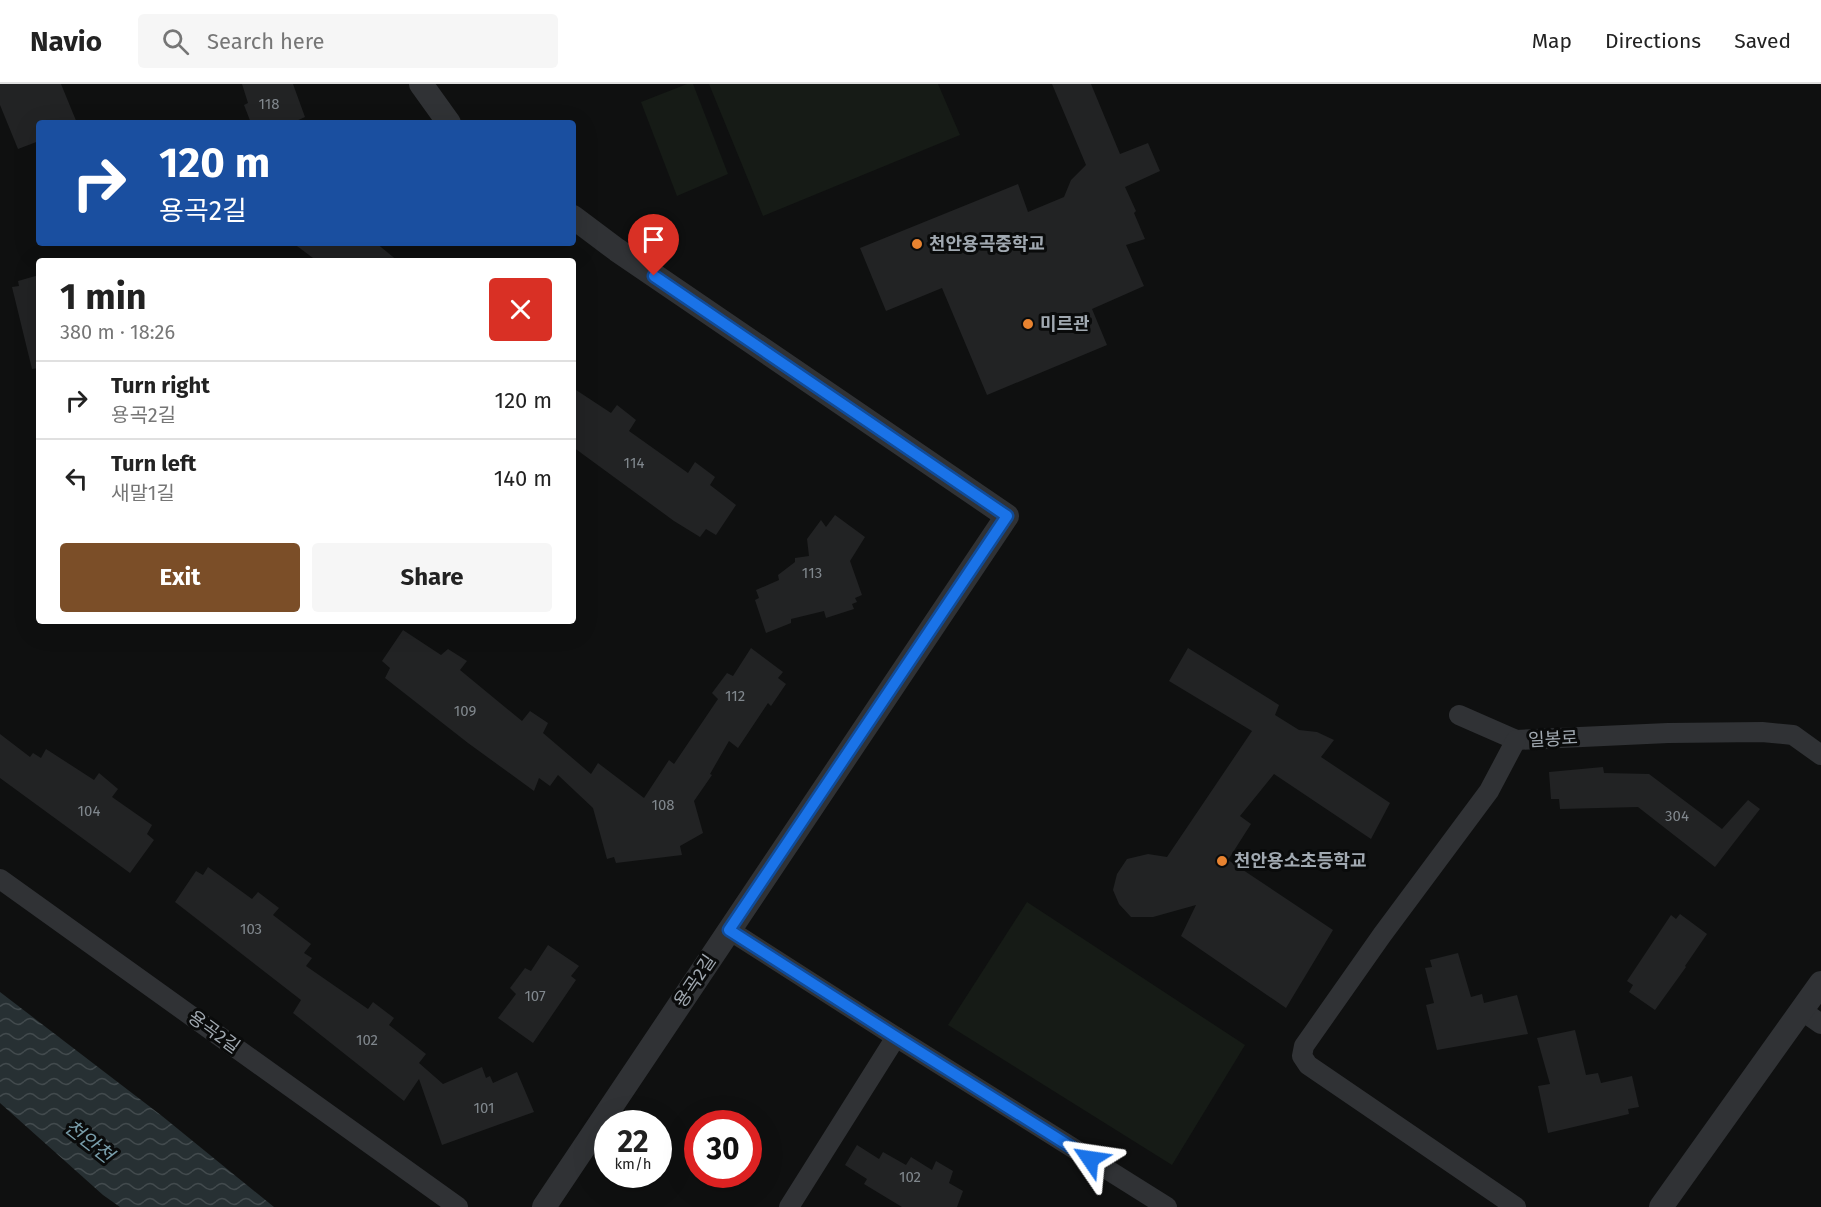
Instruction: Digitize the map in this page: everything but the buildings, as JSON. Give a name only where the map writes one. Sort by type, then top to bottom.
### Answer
[{"type":"street","points":[[421,84],[447,120]]},
{"type":"street","name":"용곡2길","points":[[544,1207],[1007,516],[617,250],[576,219]]},
{"type":"street","points":[[1459,715],[1516,740]]},
{"type":"street","name":"일봉로","points":[[1516,1207],[1308,1065],[1302,1056],[1304,1046],[1382,935],[1489,791],[1516,740],[1668,733],[1762,732],[1794,735],[1821,755]]},
{"type":"street","name":"용곡2길","points":[[0,879],[458,1207]]},
{"type":"street","points":[[729,930],[1167,1207]]},
{"type":"street","points":[[1660,1207],[1811,1017],[1821,983]]},
{"type":"street","points":[[789,1207],[896,1037]]},
{"type":"shaded area","points":[[687,84],[693,84],[728,174],[677,196],[641,102]]},
{"type":"shaded area","points":[[709,84],[938,84],[960,135],[763,216]]},
{"type":"shaded area","points":[[1027,902],[1245,1045],[1172,1165],[948,1025]]},
{"type":"water","name":"천안천","points":[[0,992],[162,1116],[274,1207],[120,1207],[103,1195],[0,1103]]},
{"type":"place","name":"천안용곡중학교","points":[[917,244]]},
{"type":"place","name":"미르관","points":[[1028,324]]},
{"type":"place","name":"천안용소초등학교","points":[[1222,861]]},
{"type":"route","points":[[654,276],[1007,516],[729,930],[1090,1159]]}]
